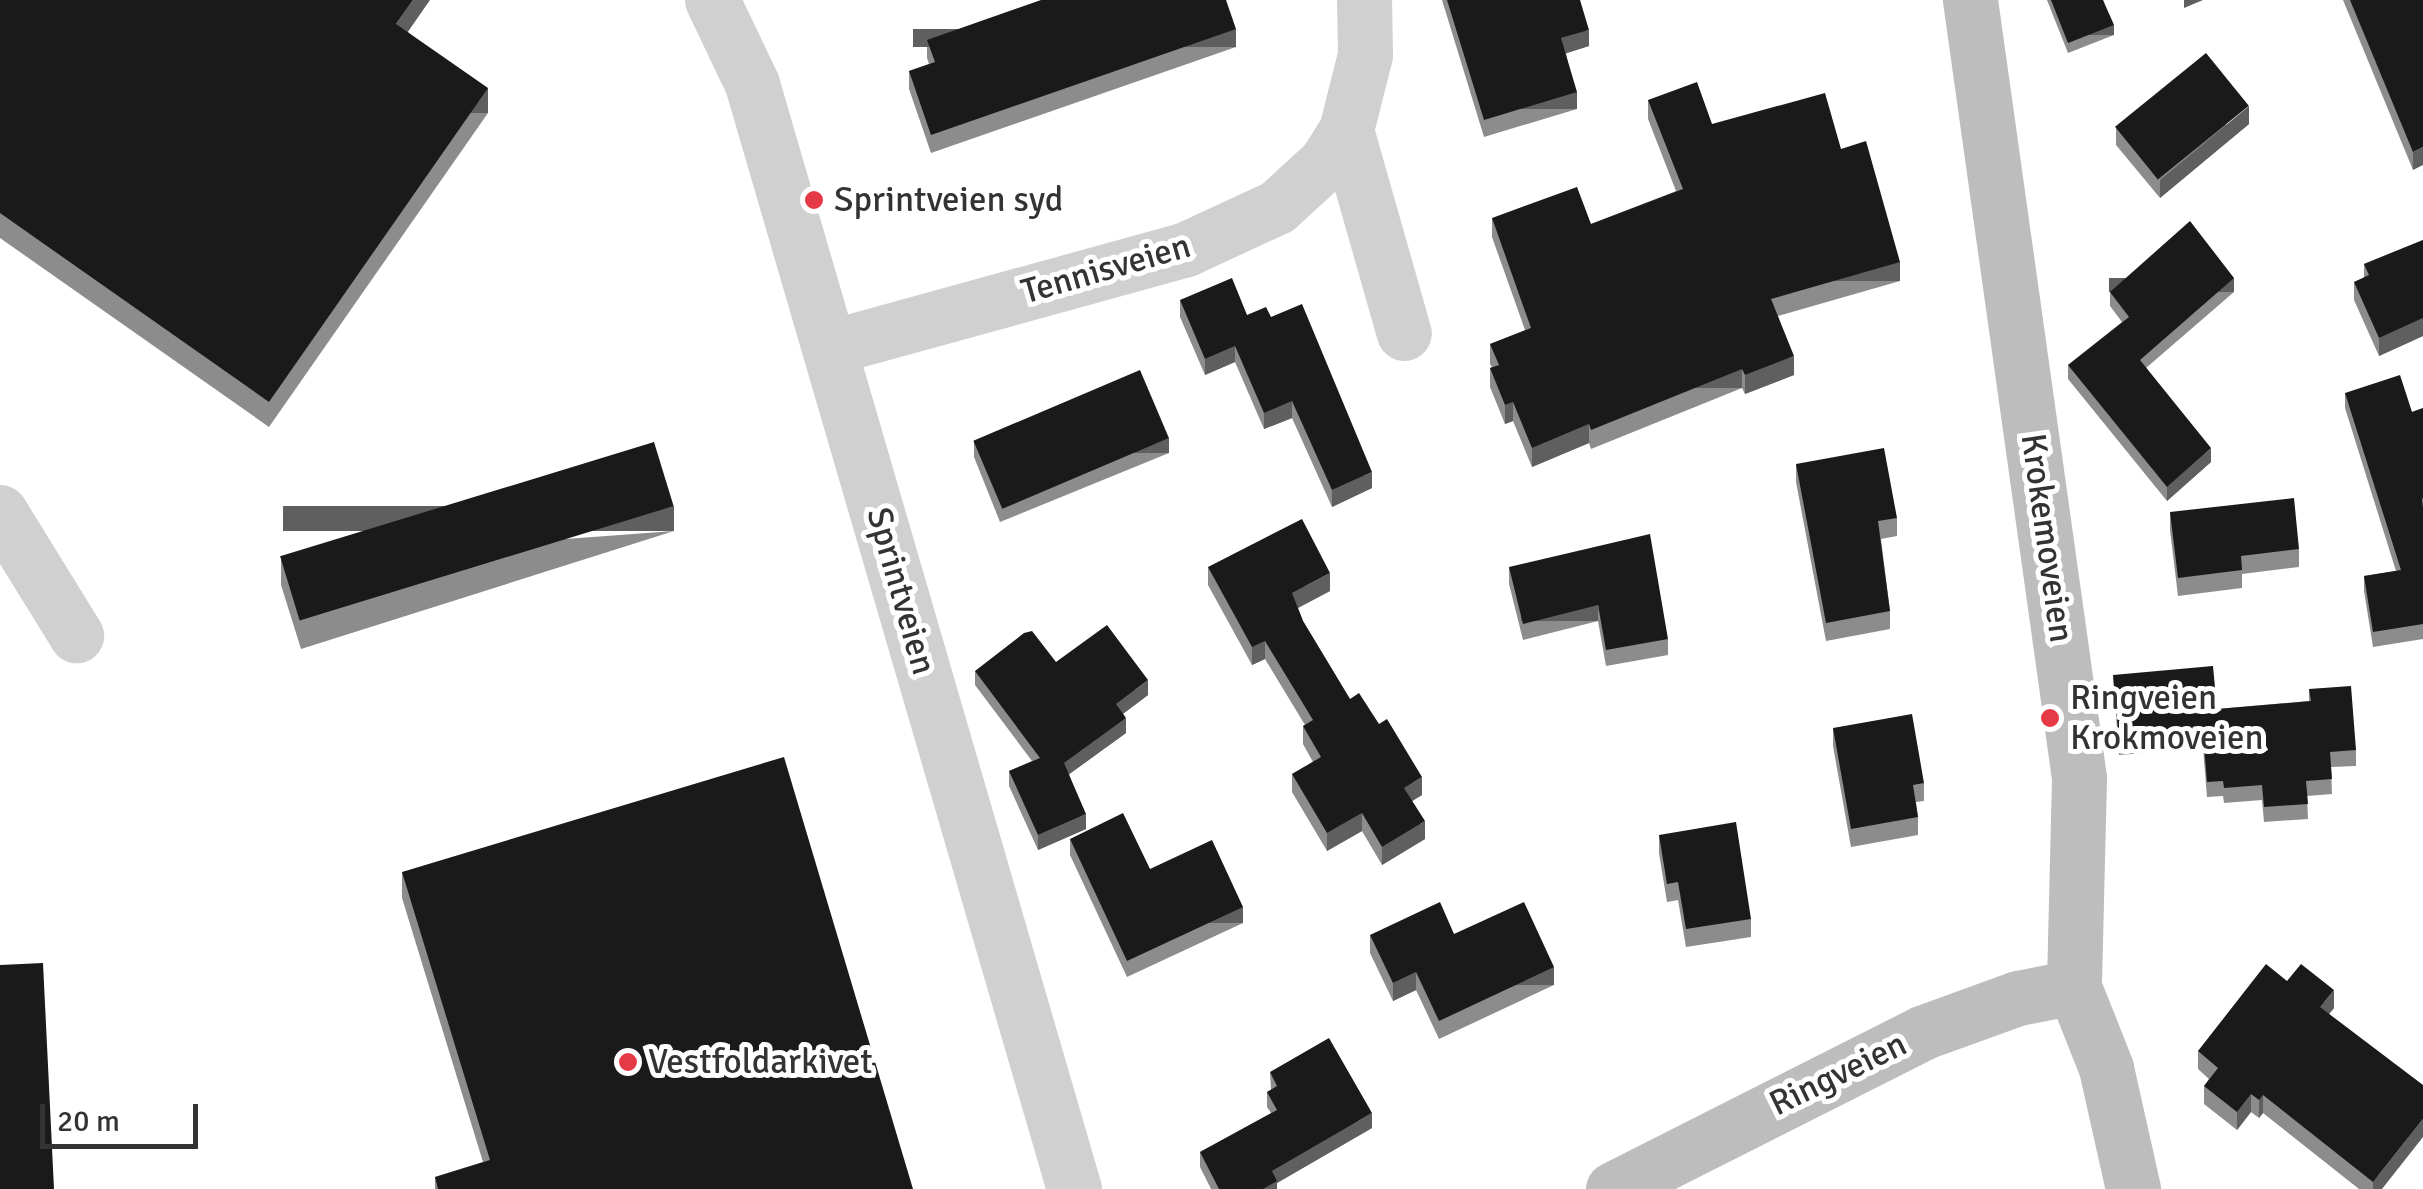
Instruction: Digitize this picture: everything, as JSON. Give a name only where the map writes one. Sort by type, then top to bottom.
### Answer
[{"type":"main road","name":"Krokemoveien","points":[[1970,0],[2080,778],[2074,987],[2106,1068],[2132,1189]]},
{"type":"main road","name":"Ringveien","points":[[1613,1189],[1924,1032],[2018,998],[2074,987]]},
{"type":"street","name":"Sprintveien","points":[[712,0],[752,84],[1074,1189]]},
{"type":"street","name":"Tennisveien","points":[[831,346],[1186,249],[1277,207],[1326,162],[1346,130],[1364,55],[1364,0]]},
{"type":"street","name":"Tennisveien","points":[[1346,130],[1404,332]]},
{"type":"street","points":[[0,512],[76,636]]},
{"type":"building","points":[[0,0],[413,0],[396,24],[488,88],[269,402],[0,213]]},
{"type":"building","points":[[1041,0],[1226,0],[1236,29],[931,135],[909,71],[935,62],[927,40]]},
{"type":"building","points":[[1447,0],[1580,0],[1589,30],[1561,38],[1577,92],[1484,120]]},
{"type":"building","points":[[2051,0],[2103,0],[2114,25],[2068,43]]},
{"type":"building","points":[[2350,0],[2423,0],[2423,147],[2413,152]]},
{"type":"building","points":[[2206,53],[2249,106],[2158,179],[2115,127]]},
{"type":"building","points":[[1697,82],[1712,124],[1825,93],[1841,149],[1866,141],[1900,262],[1771,299],[1794,356],[1745,375],[1742,369],[1591,430],[1589,424],[1532,448],[1513,402],[1505,405],[1490,368],[1499,365],[1490,344],[1531,328],[1492,218],[1577,187],[1591,224],[1683,189],[1648,100]]},
{"type":"building","points":[[2190,221],[2234,278],[2140,360],[2211,448],[2167,487],[2068,365],[2129,317],[2110,292]]},
{"type":"building","points":[[2423,240],[2423,318],[2379,338],[2354,282],[2369,275],[2364,264]]},
{"type":"building","points":[[1232,278],[1247,315],[1266,307],[1271,317],[1302,304],[1372,472],[1332,490],[1292,401],[1264,413],[1235,346],[1205,359],[1180,300]]},
{"type":"building","points":[[1140,370],[1169,438],[1002,509],[973,441]]},
{"type":"building","points":[[2400,375],[2412,412],[2423,408],[2423,624],[2373,632],[2364,576],[2401,570],[2345,393]]},
{"type":"building","points":[[654,442],[674,506],[300,620],[280,556]]},
{"type":"building","points":[[1884,448],[1897,518],[1878,521],[1890,611],[1826,623],[1796,464]]},
{"type":"building","points":[[2294,498],[2299,549],[2241,556],[2242,570],[2178,578],[2170,512]]},
{"type":"building","points":[[1302,519],[1330,573],[1292,593],[1303,621],[1350,699],[1359,693],[1379,724],[1387,719],[1422,777],[1404,788],[1425,821],[1382,847],[1362,813],[1327,833],[1292,774],[1321,757],[1303,726],[1313,720],[1265,641],[1252,647],[1208,567]]},
{"type":"building","points":[[1650,534],[1668,639],[1606,650],[1598,605],[1523,624],[1509,567]]},
{"type":"building","points":[[1107,625],[1148,680],[1116,704],[1126,718],[1064,763],[1086,814],[1038,835],[1009,771],[1040,758],[975,671],[1024,633],[1032,631],[1056,662]]},
{"type":"building","points":[[2213,666],[2217,709],[2311,701],[2309,689],[2351,686],[2356,750],[2330,752],[2332,779],[2306,781],[2308,804],[2264,807],[2262,785],[2224,788],[2223,781],[2207,782],[2203,733],[2119,740],[2113,675]]},
{"type":"building","points":[[1912,714],[1924,783],[1913,785],[1918,817],[1851,829],[1833,728]]},
{"type":"building","points":[[784,757],[913,1189],[438,1189],[435,1177],[490,1160],[402,872]]},
{"type":"building","points":[[1123,813],[1150,869],[1212,840],[1243,907],[1127,961],[1070,839]]},
{"type":"building","points":[[1736,822],[1751,919],[1686,929],[1678,882],[1667,884],[1659,835]]},
{"type":"building","points":[[1440,902],[1454,934],[1524,902],[1554,967],[1439,1021],[1416,972],[1393,983],[1370,935]]},
{"type":"building","points":[[43,963],[54,1189],[0,1189],[0,965]]},
{"type":"building","points":[[2266,964],[2287,981],[2301,964],[2334,990],[2320,1007],[2423,1085],[2423,1119],[2373,1182],[2263,1095],[2259,1100],[2251,1094],[2237,1112],[2204,1086],[2218,1068],[2198,1051]]},
{"type":"building","points":[[1329,1038],[1372,1113],[1272,1171],[1277,1181],[1263,1189],[1219,1189],[1200,1152],[1277,1110],[1267,1092],[1277,1086],[1270,1072]]},
{"type":"place","name":"Sprintveien syd","points":[[814,200]]},
{"type":"place","name":"Ringveien Krokmoveien","points":[[2050,718]]},
{"type":"place","name":"Vestfoldarkivet","points":[[628,1062]]}]
